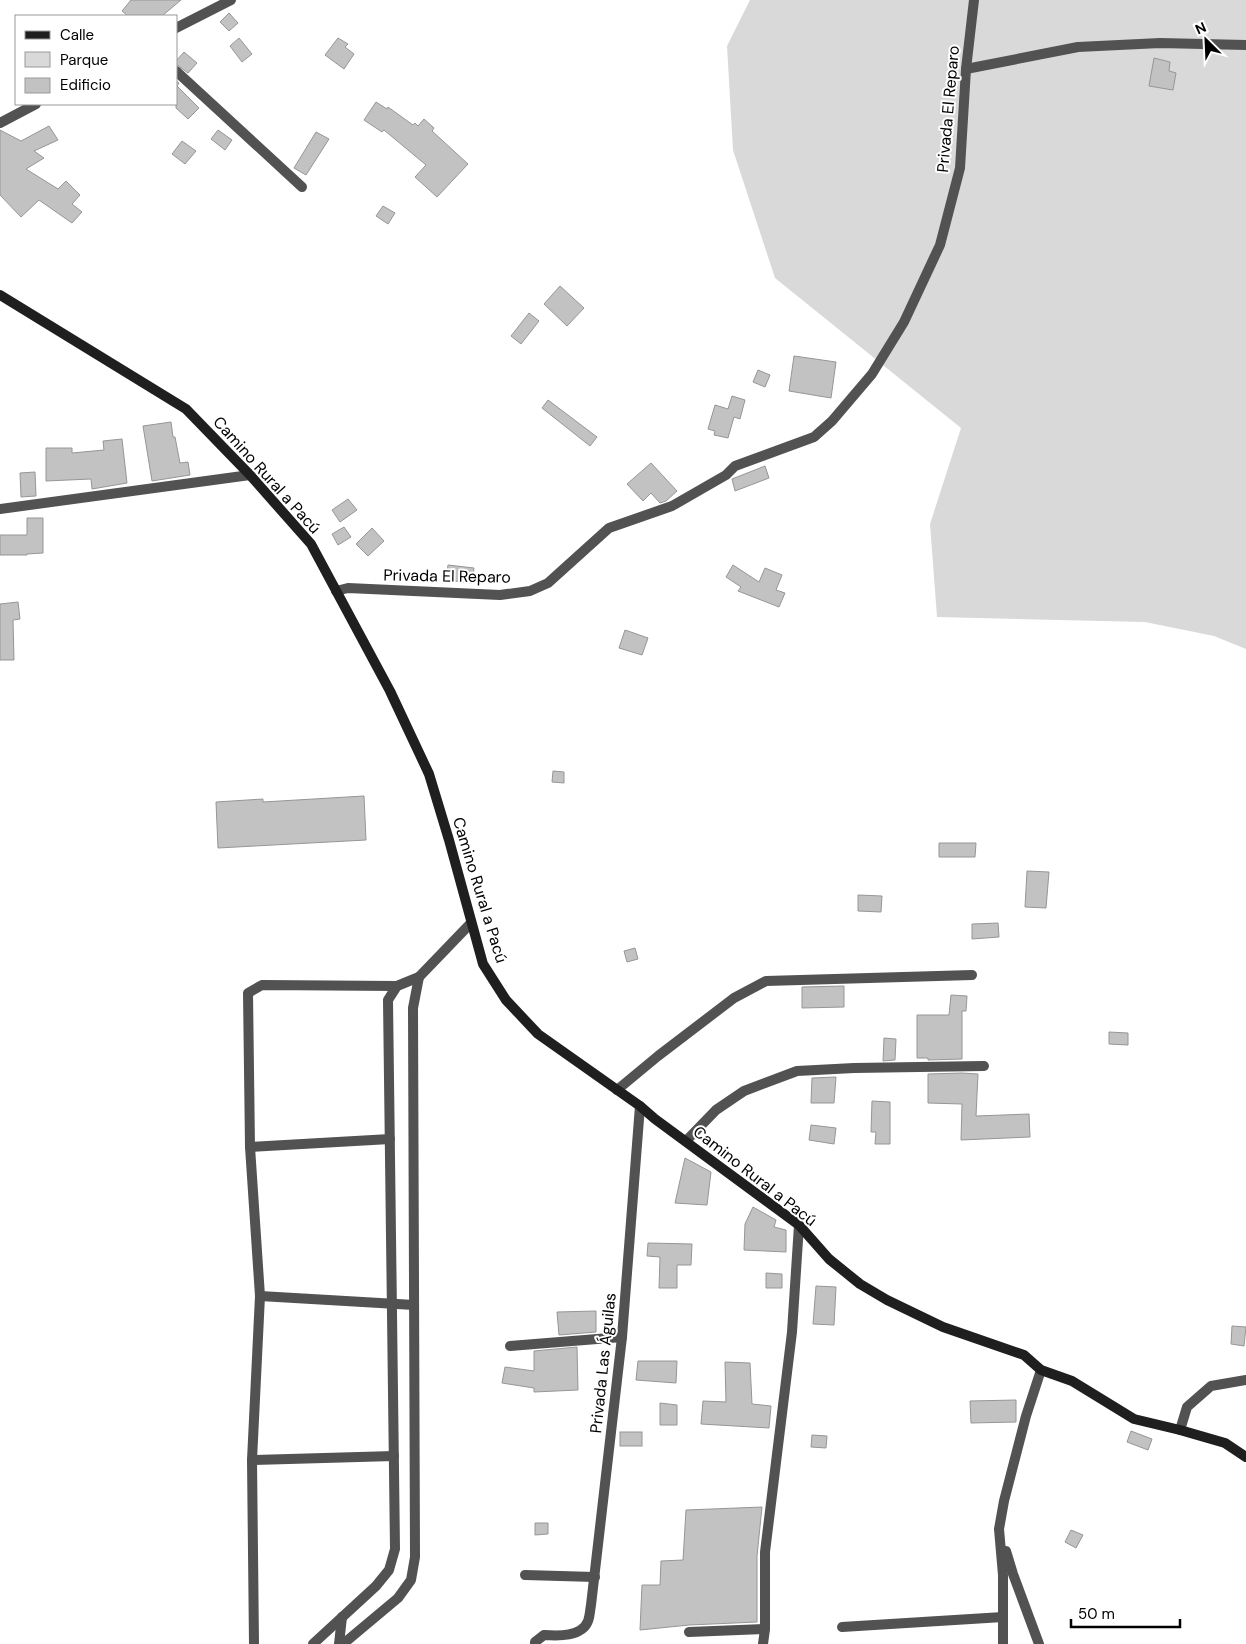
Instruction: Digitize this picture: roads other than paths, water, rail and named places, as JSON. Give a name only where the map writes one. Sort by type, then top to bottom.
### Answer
[{"type":"street","points":[[178,27],[231,0]]},
{"type":"street","name":"Privada El Reparo","points":[[336,591],[348,588],[500,595],[530,591],[548,583],[609,528],[672,506],[726,475],[735,466],[814,437],[832,421],[872,374],[904,322],[940,245],[960,168],[966,69],[974,0]]},
{"type":"street","points":[[966,69],[1078,47],[1160,43],[1246,44]]},
{"type":"street","points":[[178,73],[302,187]]},
{"type":"street","points":[[0,123],[34,105]]},
{"type":"street","name":"Camino Rural a Pacú","points":[[0,295],[186,409],[250,475],[311,544],[390,691],[429,774],[450,840],[483,964],[506,1000],[538,1034],[640,1106],[800,1226],[829,1259],[860,1284],[887,1300],[943,1327],[1024,1355],[1041,1370],[1072,1381],[1134,1419],[1180,1430],[1225,1444],[1246,1457]]},
{"type":"street","points":[[0,508],[250,475]]},
{"type":"street","points":[[254,1644],[252,1460],[260,1296],[250,1147],[248,993],[262,985],[397,986],[420,977],[471,924]]},
{"type":"street","points":[[617,1090],[734,998],[766,982],[972,975]]},
{"type":"street","points":[[343,1644],[398,1598],[411,1580],[415,1557],[413,1008],[420,977]]},
{"type":"street","points":[[312,1644],[376,1586],[389,1570],[395,1548],[388,1000],[397,986]]},
{"type":"street","points":[[686,1141],[716,1110],[744,1091],[797,1071],[984,1066]]},
{"type":"street","name":"Privada Las Águilas","points":[[535,1643],[544,1635],[557,1636],[576,1633],[588,1623],[595,1577],[622,1337],[640,1106]]},
{"type":"street","points":[[250,1147],[390,1140]]},
{"type":"street","points":[[764,1644],[766,1629],[765,1552],[792,1332],[800,1226]]},
{"type":"street","points":[[260,1296],[414,1305]]},
{"type":"street","points":[[510,1346],[622,1337]]},
{"type":"street","points":[[1003,1644],[1004,1575],[1000,1529],[1004,1501],[1026,1416],[1041,1370]]},
{"type":"street","points":[[1180,1430],[1187,1407],[1211,1386],[1246,1380]]},
{"type":"street","points":[[252,1460],[394,1456]]},
{"type":"street","points":[[1000,1529],[1013,1574],[1039,1644]]},
{"type":"street","points":[[525,1575],[595,1577]]},
{"type":"street","points":[[339,1644],[342,1617]]},
{"type":"street","points":[[842,1627],[1003,1617]]},
{"type":"street","points":[[689,1632],[766,1629]]}]
